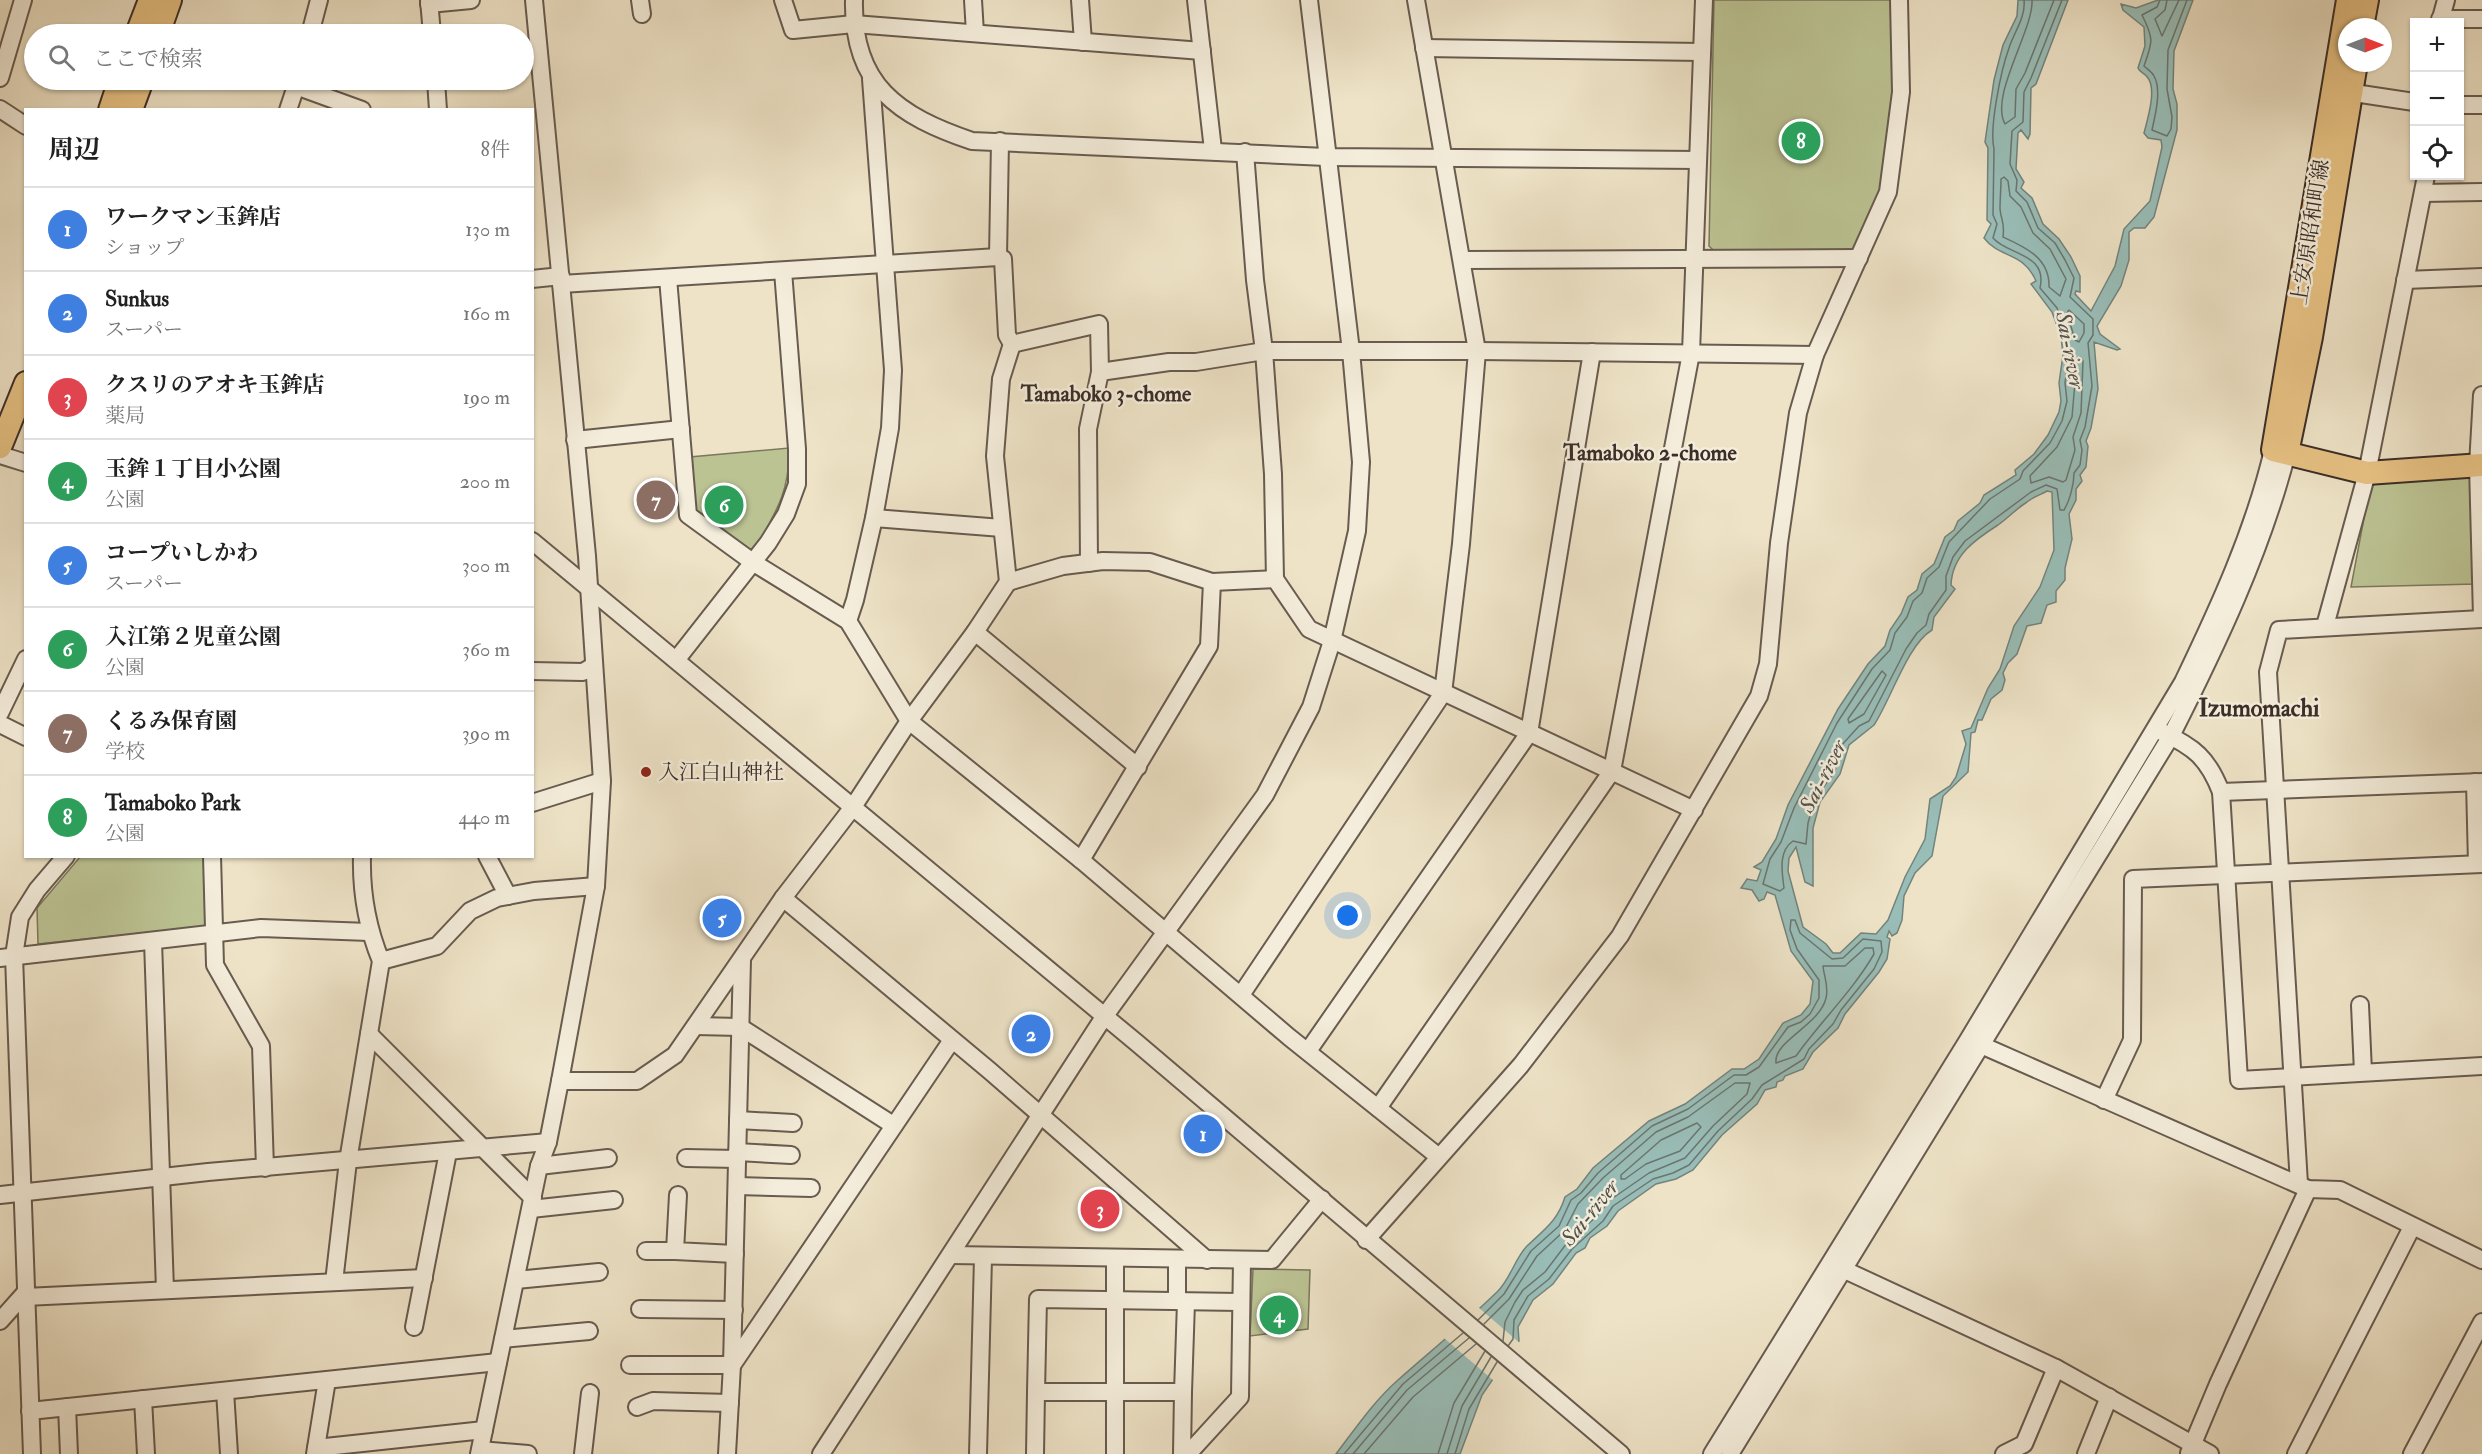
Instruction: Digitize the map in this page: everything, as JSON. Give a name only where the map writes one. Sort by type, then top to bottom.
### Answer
[{"type":"main road","points":[[141,24],[150,0]]},
{"type":"main road","points":[[162,24],[170,0]]},
{"type":"main road","name":"上安原昭和町線","points":[[2280,452],[2342,91],[2348,0]]},
{"type":"main road","points":[[2364,18],[2367,0]]},
{"type":"main road","name":"上安原昭和町線","points":[[2342,91],[2352,72]]},
{"type":"main road","points":[[115,108],[118,90]]},
{"type":"main road","points":[[115,108],[132,90]]},
{"type":"main road","points":[[0,447],[24,388]]},
{"type":"main road","points":[[2280,452],[2367,473],[2480,465]]},
{"type":"street","points":[[0,78],[23,0]]},
{"type":"street","points":[[313,24],[319,0]]},
{"type":"street","points":[[431,24],[429,2],[471,0]]},
{"type":"street","points":[[528,1454],[479,1452],[539,1166],[548,1142],[596,886],[602,781],[590,592],[534,0]]},
{"type":"street","points":[[783,0],[793,30],[854,24],[1202,51]]},
{"type":"street","points":[[848,621],[874,518],[892,404],[893,370],[871,79],[854,24],[854,0]]},
{"type":"street","points":[[974,0],[975,33]]},
{"type":"street","points":[[1080,0],[1083,42]]},
{"type":"street","points":[[1196,0],[1214,150]]},
{"type":"street","points":[[821,1454],[1104,1017],[1265,795],[1311,707],[1332,641],[1357,531],[1361,462],[1351,351],[1309,0]]},
{"type":"street","points":[[1241,995],[1443,693],[1461,544],[1477,351],[1416,0]]},
{"type":"street","points":[[1378,1108],[1612,771],[1691,354],[1704,0]]},
{"type":"street","points":[[1366,1240],[1521,1065],[1620,936],[1759,696],[1768,664],[1779,543],[1798,413],[1815,355],[1888,192],[1901,92],[1899,0]]},
{"type":"street","points":[[2441,18],[2446,0]]},
{"type":"street","points":[[2464,20],[2482,19]]},
{"type":"street","points":[[1424,48],[1702,52]]},
{"type":"street","points":[[871,79],[890,102],[945,132],[972,141],[1214,150],[1326,157],[1698,160]]},
{"type":"street","points":[[289,108],[295,90]]},
{"type":"street","points":[[314,90],[357,108]]},
{"type":"street","points":[[437,90],[438,108]]},
{"type":"street","points":[[2342,91],[2410,101]]},
{"type":"street","points":[[2464,105],[2482,105]]},
{"type":"street","points":[[0,109],[24,125]]},
{"type":"street","points":[[998,257],[1000,141]]},
{"type":"street","points":[[1245,152],[1255,280],[1264,351],[1272,474],[1275,579],[1310,629],[1694,810]]},
{"type":"street","points":[[2325,626],[2367,473],[2425,180]]},
{"type":"street","points":[[2423,193],[2482,192]]},
{"type":"street","points":[[534,279],[668,278],[998,257],[1003,259],[1007,335],[1012,344],[1000,379],[995,456],[1008,582],[975,632],[909,721],[853,807],[783,898],[675,1055],[636,1081],[560,1081]]},
{"type":"street","points":[[1462,260],[1859,258]]},
{"type":"street","points":[[677,659],[754,562],[786,514],[797,484],[797,449],[783,271]]},
{"type":"street","points":[[2405,280],[2482,277]]},
{"type":"street","points":[[668,278],[688,516],[754,562],[848,621],[909,721],[1081,860],[1308,1051],[1439,1157]]},
{"type":"street","points":[[1012,344],[1099,324],[1100,372],[1088,429],[1089,562]]},
{"type":"street","points":[[1100,372],[1168,362],[1196,362],[1264,351],[1815,355]]},
{"type":"street","points":[[1308,1051],[1529,733],[1592,352]]},
{"type":"street","points":[[2191,1449],[2303,1187],[2268,672],[2279,630],[2482,618],[2480,465],[2482,395]]},
{"type":"street","points":[[575,440],[681,429]]},
{"type":"street","points":[[1730,1454],[1838,1266],[2163,733],[2183,682],[2213,621],[2280,452]]},
{"type":"street","points":[[0,455],[24,462]]},
{"type":"street","points":[[874,518],[1002,528]]},
{"type":"street","points":[[534,543],[590,592],[677,659],[1322,1198],[1396,1266],[1621,1454]]},
{"type":"street","points":[[1008,582],[1063,566],[1089,562],[1150,562],[1212,582],[1275,579]]},
{"type":"street","points":[[1081,860],[1209,646],[1212,582]]},
{"type":"street","points":[[975,632],[1138,767]]},
{"type":"street","points":[[0,713],[24,663]]},
{"type":"street","points":[[534,671],[583,672],[593,666]]},
{"type":"street","points":[[0,724],[24,735]]},
{"type":"street","points":[[2163,733],[2188,745],[2211,768],[2221,792],[2239,1080],[2482,1066]]},
{"type":"street","points":[[534,802],[602,781]]},
{"type":"street","points":[[2104,1100],[2132,1040],[2133,879],[2479,864],[2479,782],[2276,788],[2221,792]]},
{"type":"street","points":[[32,1454],[21,1193],[7,957],[20,917],[37,890],[64,858]]},
{"type":"street","points":[[212,858],[216,934],[215,965],[261,1046],[265,1168]]},
{"type":"street","points":[[334,1282],[348,1161],[381,961],[369,932],[361,884],[362,858]]},
{"type":"street","points":[[488,858],[508,896]]},
{"type":"street","points":[[381,961],[437,946],[470,911],[497,898],[596,886]]},
{"type":"street","points":[[783,898],[1207,1260]]},
{"type":"street","points":[[7,957],[261,928],[369,932]]},
{"type":"street","points":[[153,941],[165,1290]]},
{"type":"street","points":[[727,1454],[734,1310],[742,960]]},
{"type":"street","points":[[2360,1005],[2363,1072]]},
{"type":"street","points":[[696,1026],[740,1027],[893,1125]]},
{"type":"street","points":[[369,1034],[480,1147],[532,1204]]},
{"type":"street","points":[[732,1365],[952,1040]]},
{"type":"street","points":[[1974,1042],[2303,1187],[2340,1191],[2482,1260]]},
{"type":"street","points":[[738,1119],[793,1123]]},
{"type":"street","points":[[0,1195],[161,1177],[548,1142]]},
{"type":"street","points":[[414,1327],[448,1152]]},
{"type":"street","points":[[686,1158],[791,1155]]},
{"type":"street","points":[[539,1166],[608,1158]]},
{"type":"street","points":[[737,1185],[811,1188]]},
{"type":"street","points":[[675,1251],[678,1195]]},
{"type":"street","points":[[951,1255],[982,1258],[1272,1260],[1322,1198]]},
{"type":"street","points":[[532,1204],[614,1200]]},
{"type":"street","points":[[2296,1454],[2412,1227]]},
{"type":"street","points":[[646,1251],[735,1254]]},
{"type":"street","points":[[978,1454],[982,1258]]},
{"type":"street","points":[[1115,1258],[1115,1454]]},
{"type":"street","points":[[1178,1259],[1182,1302],[1182,1454]]},
{"type":"street","points":[[1188,1454],[1240,1397],[1242,1261]]},
{"type":"street","points":[[1838,1266],[2056,1368],[2109,1397],[2191,1449],[2210,1454]]},
{"type":"street","points":[[1712,1454],[1838,1266]]},
{"type":"street","points":[[516,1280],[599,1272]]},
{"type":"street","points":[[0,1320],[25,1295],[424,1278]]},
{"type":"street","points":[[1035,1454],[1038,1299],[1240,1302]]},
{"type":"street","points":[[640,1309],[734,1310]]},
{"type":"street","points":[[2412,1454],[2482,1322]]},
{"type":"street","points":[[503,1339],[589,1331]]},
{"type":"street","points":[[30,1411],[498,1362]]},
{"type":"street","points":[[630,1365],[732,1365]]},
{"type":"street","points":[[2004,1454],[2024,1444],[2056,1368]]},
{"type":"street","points":[[327,1380],[316,1451],[484,1430]]},
{"type":"street","points":[[225,1390],[229,1454]]},
{"type":"street","points":[[1036,1392],[1183,1392]]},
{"type":"street","points":[[583,1454],[590,1393]]},
{"type":"street","points":[[2086,1454],[2109,1397]]},
{"type":"street","points":[[143,1399],[146,1454]]},
{"type":"street","points":[[637,1407],[653,1401],[730,1403]]},
{"type":"street","points":[[67,1407],[69,1454]]},
{"type":"green space","points":[[1714,0],[1894,0],[1897,93],[1884,189],[1857,252],[1715,252],[1709,246]]},
{"type":"green space","points":[[789,448],[787,477],[780,501],[755,549],[749,549],[696,515],[690,457]]},
{"type":"green space","points":[[2473,475],[2476,584],[2351,587],[2371,481]]},
{"type":"green space","points":[[79,858],[205,858],[208,926],[38,944],[37,908]]},
{"type":"green space","points":[[1253,1269],[1310,1270],[1308,1329],[1250,1336]]},
{"type":"water","name":"Sai-river","points":[[2018,0],[2068,0],[2036,84],[2031,88],[2030,134],[2028,139],[2021,130],[2018,133],[2016,169],[2024,182],[2021,188],[2032,198],[2043,224],[2059,239],[2071,257],[2080,276],[2080,292],[2076,291],[2075,294],[2091,311],[2115,266],[2124,229],[2150,201],[2162,147],[2161,140],[2148,138],[2144,133],[2152,90],[2148,78],[2138,68],[2145,46],[2144,27],[2123,10],[2121,4],[2136,8],[2158,0],[2193,0],[2174,51],[2173,89],[2177,104],[2177,130],[2154,217],[2145,228],[2134,228],[2129,232],[2129,260],[2121,286],[2097,326],[2100,334],[2120,349],[2094,342],[2098,389],[2091,428],[2086,441],[2088,446],[2086,467],[2080,475],[2082,481],[2076,489],[2076,500],[2069,514],[2072,539],[2065,568],[2065,580],[2056,591],[2056,602],[2047,605],[2041,623],[2027,626],[2017,654],[2008,663],[2003,673],[2005,680],[2002,690],[1991,699],[1982,720],[1978,720],[1975,732],[1971,733],[1968,772],[1943,796],[1932,856],[1915,873],[1904,896],[1902,920],[1897,933],[1892,936],[1889,931],[1887,937],[1890,939],[1887,959],[1845,1014],[1838,1028],[1813,1052],[1803,1069],[1785,1076],[1783,1080],[1777,1082],[1776,1087],[1765,1090],[1757,1104],[1722,1135],[1693,1170],[1676,1179],[1656,1184],[1618,1211],[1607,1226],[1590,1238],[1585,1248],[1576,1253],[1553,1284],[1533,1300],[1518,1327],[1519,1341],[1482,1395],[1460,1454],[1336,1454],[1389,1388],[1502,1287],[1523,1251],[1550,1224],[1559,1212],[1565,1197],[1577,1189],[1593,1168],[1649,1121],[1685,1104],[1732,1069],[1744,1069],[1759,1059],[1783,1023],[1801,1015],[1810,1004],[1813,981],[1791,951],[1775,895],[1767,892],[1764,899],[1759,901],[1752,890],[1741,888],[1747,879],[1757,881],[1761,870],[1754,867],[1762,862],[1776,839],[1788,805],[1838,709],[1868,664],[1885,646],[1890,630],[1901,614],[1908,597],[1917,590],[1922,574],[1934,564],[1945,537],[1954,530],[1958,521],[1980,503],[1984,495],[2016,475],[2015,470],[2034,454],[2048,435],[2059,412],[2061,401],[2059,383],[2063,355],[2061,336],[2052,312],[2031,284],[2036,281],[2031,271],[2018,260],[1990,245],[1984,238],[1991,224],[1987,220],[1988,148],[1985,142],[1994,80],[2003,45],[2017,16]],"holes":[[[2047,491],[2052,492],[2054,550],[2040,587],[2014,626],[2000,669],[1988,688],[1971,728],[1962,731],[1966,744],[1956,777],[1950,786],[1930,799],[1925,839],[1905,877],[1888,920],[1876,934],[1861,933],[1840,953],[1833,953],[1826,944],[1803,927],[1788,871],[1789,858],[1796,847],[1805,882],[1813,886],[1813,828],[1820,802],[1840,774],[1849,745],[1874,725],[1915,647],[1932,630],[1934,617],[1955,589],[1951,585],[1956,565],[1974,542],[2029,500]]]},
{"type":"pier","points":[[1478,1307],[1521,1344],[1494,1381],[1444,1338]]},
{"type":"place","name":"Tamaboko Park","points":[[1801,141]]},
{"type":"place","name":"くるみ保育園","points":[[656,500]]},
{"type":"place","name":"入江第２児童公園","points":[[724,505]]},
{"type":"place","name":"入江白山神社","points":[[646,772]]},
{"type":"place","name":"コープいしかわ","points":[[722,918]]},
{"type":"place","name":"Sunkus","points":[[1031,1034]]},
{"type":"place","name":"ワークマン玉鉾店","points":[[1203,1134]]},
{"type":"place","name":"クスリのアオキ玉鉾店","points":[[1100,1209]]},
{"type":"place","name":"玉鉾１丁目小公園","points":[[1279,1315]]},
{"type":"district","name":"Tamaboko 3-chome","points":[[1106,393]]},
{"type":"district","name":"Tamaboko 2-chome","points":[[1650,452]]},
{"type":"district","name":"Izumomachi","points":[[2259,708]]}]
